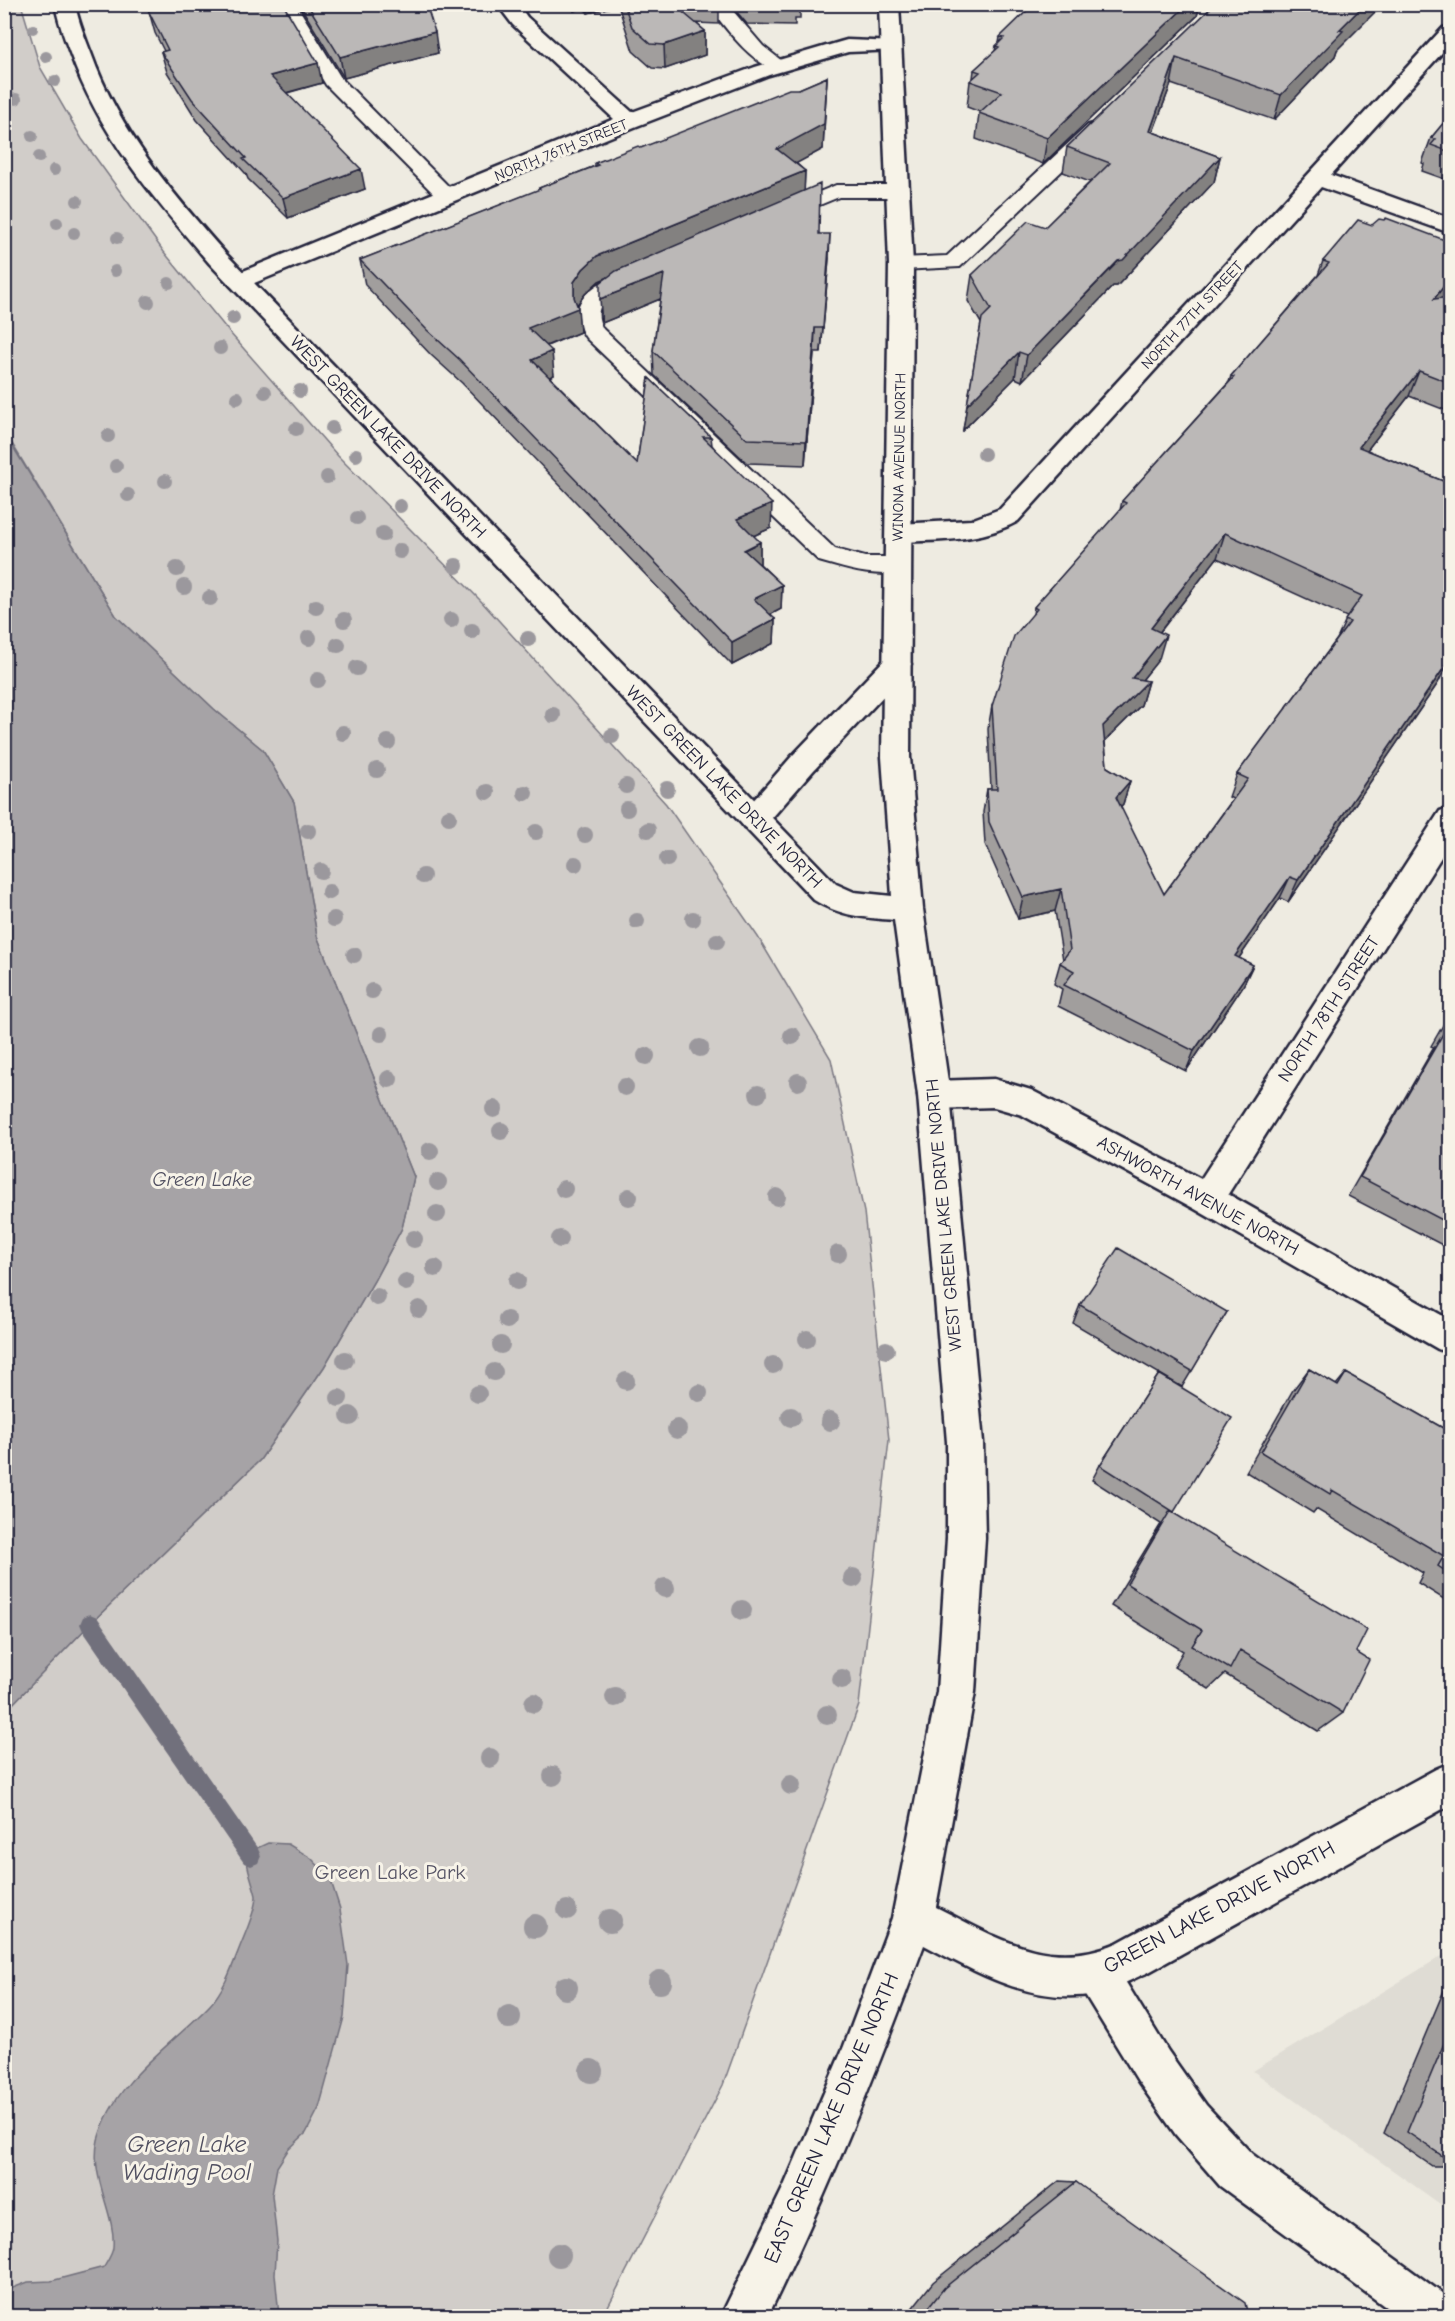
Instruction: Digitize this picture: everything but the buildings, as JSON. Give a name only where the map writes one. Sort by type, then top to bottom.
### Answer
[{"type":"street","name":"WEST GREEN LAKE DRIVE NORTH","points":[[65,4],[82,62],[107,118],[154,187],[239,281],[754,819],[834,899],[847,903],[908,909],[934,1095],[965,1442],[966,1538],[957,1692],[913,1918]]},
{"type":"street","points":[[507,4],[520,21],[629,121]]},
{"type":"street","name":"WINONA AVENUE NORTH","points":[[889,4],[901,264],[896,757],[908,909]]},
{"type":"street","name":"NORTH 77TH STREET","points":[[899,533],[965,529],[996,524],[1009,514],[1450,32]]},
{"type":"street","name":"NORTH 76TH STREET","points":[[239,281],[629,121],[777,65],[847,46],[890,46]]},
{"type":"street","points":[[1318,178],[1450,226]]},
{"type":"street","points":[[754,819],[803,763],[897,664]]},
{"type":"street","name":"NORTH 78TH STREET","points":[[1207,1199],[1450,819]]},
{"type":"street","name":"ASHWORTH AVENUE NORTH","points":[[934,1095],[994,1093],[1031,1104],[1207,1199],[1450,1338]]},
{"type":"street","name":"GREEN LAKE DRIVE NORTH","points":[[913,1918],[1005,1964],[1027,1971],[1049,1974],[1096,1973],[1132,1958],[1450,1783]]},
{"type":"street","name":"EAST GREEN LAKE DRIVE NORTH","points":[[744,2316],[800,2202],[864,2050],[913,1918]]},
{"type":"street","points":[[1096,1973],[1153,2066],[1191,2120],[1236,2169],[1435,2316]]},
{"type":"lane","points":[[286,4],[333,81],[447,196]]},
{"type":"lane","points":[[717,4],[756,50],[777,65]]},
{"type":"lane","points":[[901,264],[945,264],[962,256],[1106,118]]},
{"type":"lane","points":[[760,224],[836,191],[896,191]]},
{"type":"lane","points":[[651,270],[608,288],[595,298],[587,309],[586,322],[594,333],[827,555],[865,565],[898,565]]},
{"type":"shaded area","points":[[1450,1951],[1450,2211],[1253,2071]]},
{"type":"green space","name":"Green Lake Park","points":[[21,4],[40,67],[82,139],[164,252],[230,333],[338,456],[480,600],[666,804],[758,937],[831,1059],[864,1212],[889,1440],[859,1705],[723,2085],[603,2316],[5,2316],[5,1712],[90,1624],[260,1460],[324,1367],[374,1281],[402,1228],[414,1177],[317,936],[294,802],[263,750],[214,709],[116,616],[5,432],[4,5]]},
{"type":"water","name":"Green Lake","points":[[4,432],[116,616],[214,709],[263,750],[294,802],[317,936],[414,1177],[402,1228],[374,1281],[324,1367],[260,1460],[90,1624],[5,1712]]},
{"type":"water","name":"Green Lake Wading Pool","points":[[268,1843],[288,1844],[311,1858],[330,1878],[340,1909],[348,1965],[344,2017],[319,2108],[306,2133],[288,2150],[277,2167],[272,2195],[277,2241],[275,2274],[279,2316],[5,2316],[5,2291],[28,2282],[51,2281],[104,2267],[108,2260],[113,2249],[113,2234],[97,2168],[96,2154],[98,2140],[106,2119],[130,2082],[210,2005],[220,1992],[232,1968],[254,1907],[256,1896],[247,1861],[257,1848]]},
{"type":"waterway","points":[[90,1624],[251,1856]]}]
